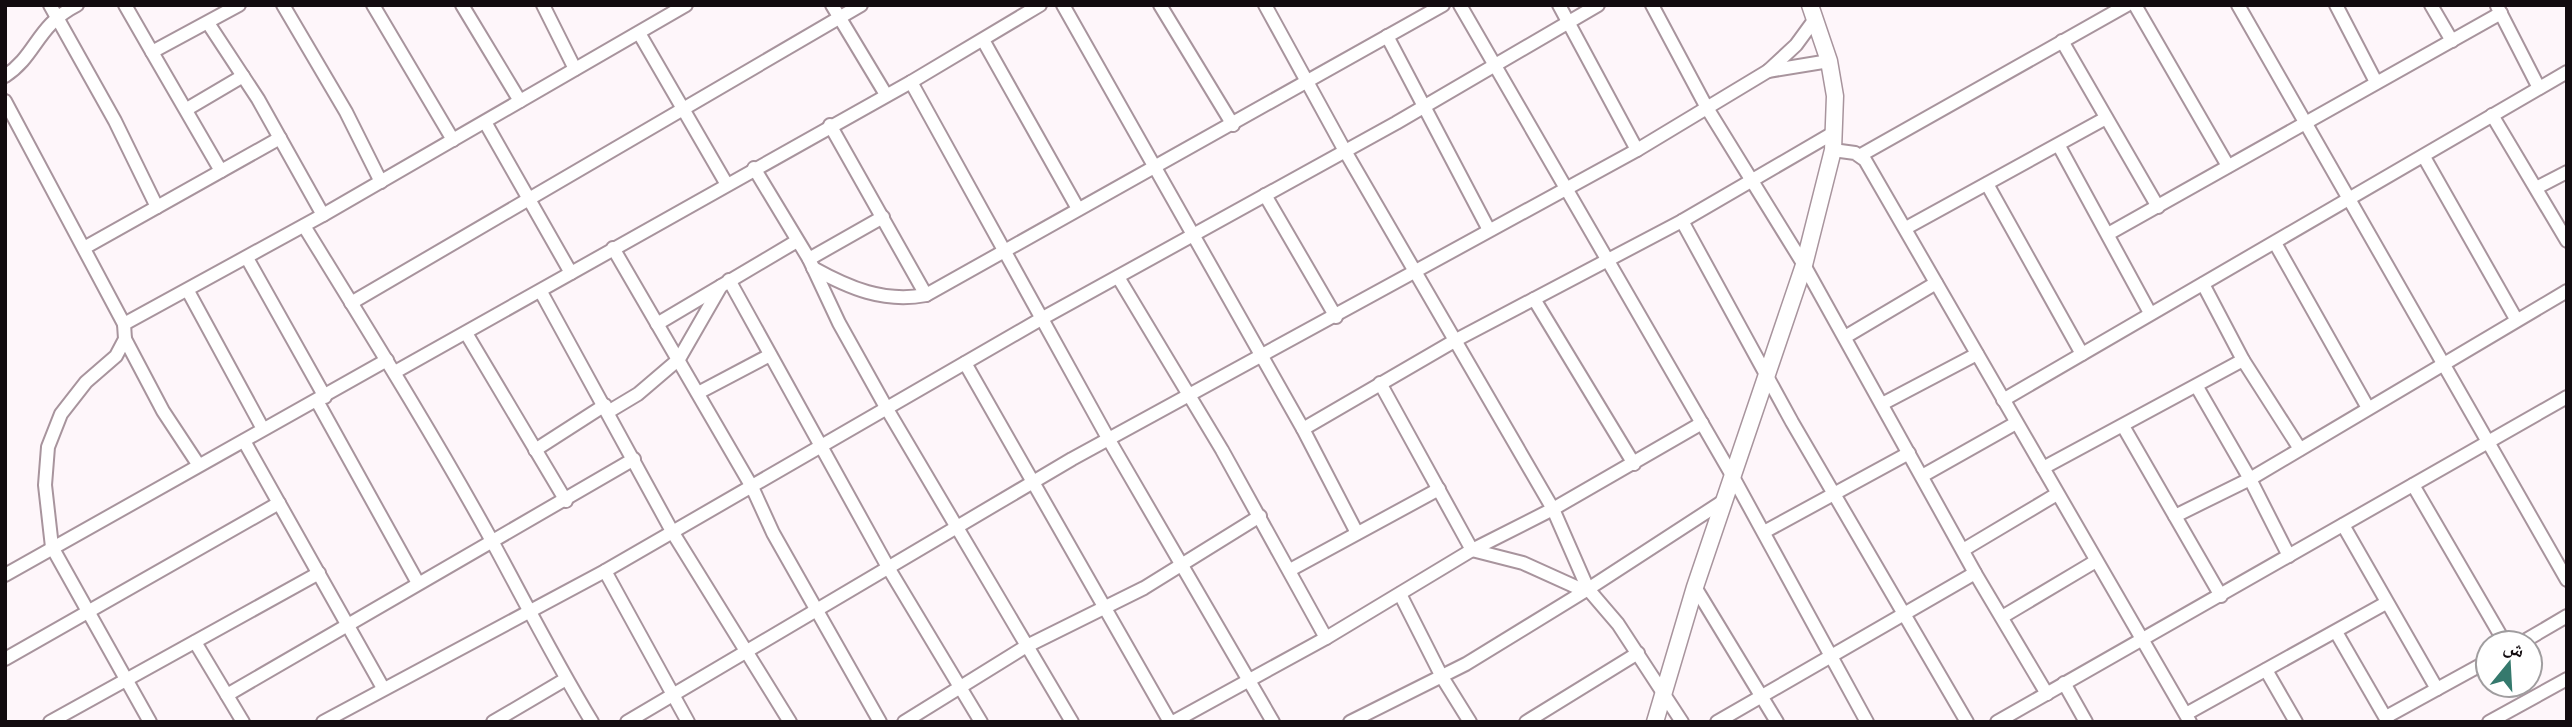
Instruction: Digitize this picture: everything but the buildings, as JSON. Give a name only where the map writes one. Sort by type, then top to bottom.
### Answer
[{"type":"main road","points":[[1655,722],[1695,587],[1804,265],[1833,150],[1835,96],[1829,61],[1813,12]]},
{"type":"street","points":[[5,76],[22,62],[53,10],[77,5]]},
{"type":"street","points":[[125,5],[221,171]]},
{"type":"street","points":[[152,52],[239,5]]},
{"type":"street","points":[[283,5],[346,112],[381,182]]},
{"type":"street","points":[[373,5],[453,141]]},
{"type":"street","points":[[462,5],[520,102]]},
{"type":"street","points":[[543,5],[575,69]]},
{"type":"street","points":[[124,324],[304,226],[686,5]]},
{"type":"street","points":[[832,5],[886,93]]},
{"type":"street","points":[[351,303],[861,5]]},
{"type":"street","points":[[395,372],[541,292],[613,248],[886,93],[911,82],[1040,5]]},
{"type":"street","points":[[1063,5],[1303,429],[1357,533]]},
{"type":"street","points":[[1160,5],[1233,125]]},
{"type":"street","points":[[811,263],[871,294],[901,300],[926,295],[1077,207],[1233,125],[1426,11],[1443,5]]},
{"type":"street","points":[[1460,5],[1733,477],[1867,722]]},
{"type":"street","points":[[1559,5],[1637,150]]},
{"type":"street","points":[[323,722],[673,533],[1041,319],[1424,107],[1494,63],[1598,5]]},
{"type":"street","points":[[1652,5],[1707,108],[1804,265],[1975,573],[2047,694]]},
{"type":"street","points":[[1833,150],[1860,155],[2127,5]]},
{"type":"street","points":[[2135,5],[2228,166]]},
{"type":"street","points":[[2238,5],[2304,125],[2350,200],[2567,580]]},
{"type":"street","points":[[2336,5],[2376,82]]},
{"type":"street","points":[[2431,5],[2452,41]]},
{"type":"street","points":[[1267,6],[1345,151],[1553,509],[1586,590],[1638,653],[1682,722]]},
{"type":"street","points":[[2108,234],[2452,41],[2499,9],[2539,88]]},
{"type":"street","points":[[53,10],[157,207]]},
{"type":"street","points":[[627,722],[815,608],[889,569],[1033,482],[1637,150],[1768,71],[1796,45],[1813,12]]},
{"type":"street","points":[[208,23],[243,76],[323,215]]},
{"type":"street","points":[[639,33],[726,183]]},
{"type":"street","points":[[1387,36],[1489,230]]},
{"type":"street","points":[[983,40],[1077,207]]},
{"type":"street","points":[[2062,41],[2158,207]]},
{"type":"street","points":[[1768,71],[1829,61]]},
{"type":"street","points":[[2003,400],[2150,313],[2424,158],[2567,72]]},
{"type":"street","points":[[187,109],[243,76]]},
{"type":"street","points":[[911,82],[1109,440],[1273,722]]},
{"type":"street","points":[[5,101],[124,324],[125,339],[163,411],[198,464]]},
{"type":"street","points":[[2493,115],[2567,241]]},
{"type":"street","points":[[1906,228],[2106,118]]},
{"type":"street","points":[[485,122],[571,273]]},
{"type":"street","points":[[830,125],[926,295]]},
{"type":"street","points":[[1303,429],[1456,340],[1682,221],[1835,132]]},
{"type":"street","points":[[84,248],[280,138]]},
{"type":"street","points":[[2059,146],[2150,313]]},
{"type":"street","points":[[1860,155],[1906,228],[2188,718],[2266,670],[2386,603]]},
{"type":"street","points":[[2424,158],[2516,319]]},
{"type":"street","points":[[754,168],[811,263],[844,333],[887,409],[928,474],[1025,647],[1072,722]]},
{"type":"street","points":[[2536,188],[2567,173]]},
{"type":"street","points":[[1987,184],[2082,354]]},
{"type":"street","points":[[1265,195],[1336,317]]},
{"type":"street","points":[[811,263],[883,217]]},
{"type":"street","points":[[1682,221],[1767,376],[1967,722]]},
{"type":"street","points":[[304,226],[395,372],[592,722]]},
{"type":"street","points":[[657,324],[797,241]]},
{"type":"street","points":[[2275,243],[2368,408]]},
{"type":"street","points":[[613,248],[752,487],[773,533],[880,722]]},
{"type":"street","points":[[247,258],[418,583]]},
{"type":"street","points":[[1118,277],[1260,516],[1326,638]]},
{"type":"street","points":[[725,283],[770,355],[889,569],[981,722]]},
{"type":"street","points":[[535,450],[654,382],[678,359],[725,283]]},
{"type":"street","points":[[1845,337],[1936,283]]},
{"type":"street","points":[[2203,284],[2243,360],[2300,449]]},
{"type":"street","points":[[188,291],[263,429]]},
{"type":"street","points":[[2175,516],[2250,479],[2567,291]]},
{"type":"street","points":[[541,292],[673,533],[790,722]]},
{"type":"street","points":[[1534,299],[1634,464]]},
{"type":"street","points":[[466,332],[566,501]]},
{"type":"street","points":[[125,339],[116,356],[86,382],[61,414],[48,447],[45,485],[52,547],[150,722]]},
{"type":"street","points":[[1882,404],[1977,354]]},
{"type":"street","points":[[698,393],[770,355]]},
{"type":"street","points":[[5,575],[387,360]]},
{"type":"street","points":[[2043,468],[2243,360]]},
{"type":"street","points":[[965,363],[1172,722],[1250,681],[1472,550],[1553,509],[1702,423]]},
{"type":"street","points":[[1380,383],[1472,550],[1522,563],[1586,590]]},
{"type":"street","points":[[2197,387],[2250,479],[2289,556]]},
{"type":"street","points":[[1997,722],[2141,638],[2221,596],[2488,442],[2565,401]]},
{"type":"street","points":[[1922,477],[2016,423]]},
{"type":"street","points":[[2123,426],[2221,596]]},
{"type":"street","points":[[244,441],[383,688]]},
{"type":"street","points":[[1764,532],[1909,453]]},
{"type":"street","points":[[227,695],[418,583],[566,501],[634,459]]},
{"type":"street","points":[[2413,485],[2497,629]]},
{"type":"street","points":[[1290,570],[1439,489]]},
{"type":"street","points":[[1963,550],[2057,494]]},
{"type":"street","points":[[1350,722],[1442,677],[1586,590],[1725,500]]},
{"type":"street","points":[[5,659],[279,503]]},
{"type":"street","points":[[904,722],[1025,647],[1105,608],[1260,516]]},
{"type":"street","points":[[2343,525],[2437,689]]},
{"type":"street","points":[[2003,617],[2096,561]]},
{"type":"street","points":[[605,571],[688,722]]},
{"type":"street","points":[[54,721],[319,573]]},
{"type":"street","points":[[1717,722],[1975,573]]},
{"type":"street","points":[[1695,587],[1777,722]]},
{"type":"street","points":[[1400,594],[1442,677],[1470,722]]},
{"type":"street","points":[[2544,630],[2567,616]]},
{"type":"street","points":[[2336,632],[2387,720],[2474,669]]},
{"type":"street","points":[[195,642],[243,722]]},
{"type":"street","points":[[1526,722],[1638,653]]},
{"type":"street","points":[[2266,670],[2296,722]]},
{"type":"street","points":[[493,722],[566,679]]},
{"type":"street","points":[[2489,722],[2567,679]]},
{"type":"street","points":[[2064,683],[2086,722]]}]
